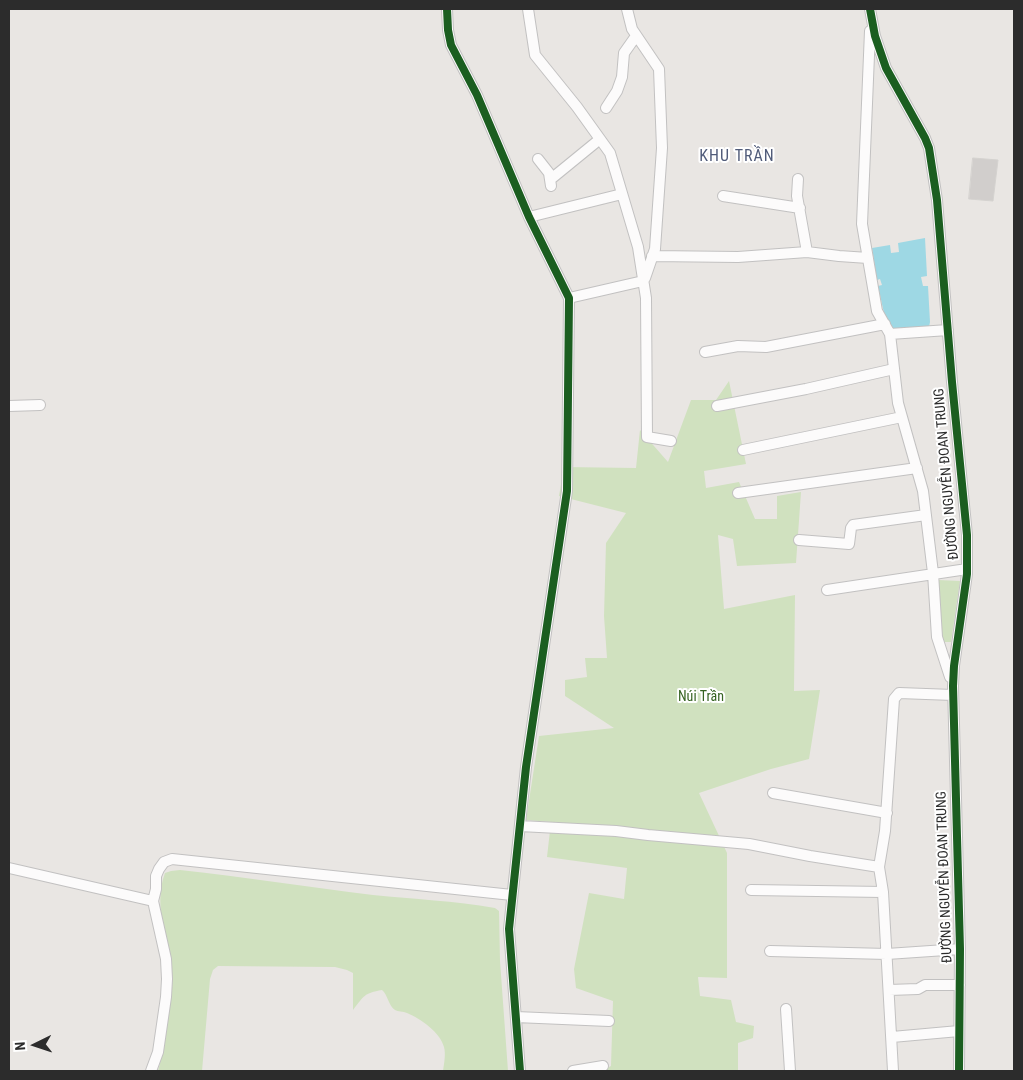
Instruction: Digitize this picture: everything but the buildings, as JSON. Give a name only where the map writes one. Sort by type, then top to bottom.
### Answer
[{"type":"street","points":[[447,9],[451,45],[477,96],[529,217],[569,298],[567,492],[526,767],[509,929],[520,1071]]},
{"type":"street","points":[[528,9],[535,55],[610,153],[638,247],[646,298],[647,438],[671,441]]},
{"type":"street","points":[[628,9],[632,29],[659,69],[662,148],[655,249],[643,282]]},
{"type":"street","points":[[871,12],[862,224],[877,311],[890,334],[898,403],[923,491],[933,573],[938,637],[953,690],[899,693],[894,699],[880,867],[893,1071]]},
{"type":"street","name":"ĐƯỜNG NGUYỄN ĐOAN TRUNG","points":[[871,12],[875,36],[886,68],[921,129],[929,148],[938,211],[967,534],[967,569],[954,666],[953,690],[960,949],[959,1071]]},
{"type":"street","points":[[606,108],[617,91],[622,77],[624,53],[636,36]]},
{"type":"street","points":[[538,159],[549,173],[551,182],[600,139]]},
{"type":"street","points":[[798,179],[797,196],[807,252]]},
{"type":"street","points":[[529,217],[622,194]]},
{"type":"street","points":[[723,196],[800,208]]},
{"type":"street","points":[[652,256],[738,257],[807,252],[868,258]]},
{"type":"street","points":[[569,298],[643,282]]},
{"type":"street","points":[[705,352],[738,346],[766,347],[884,324]]},
{"type":"street","points":[[890,334],[948,330]]},
{"type":"street","points":[[717,406],[789,393],[894,369]]},
{"type":"street","points":[[9,406],[40,405]]},
{"type":"street","points":[[743,450],[902,417]]},
{"type":"street","points":[[738,493],[916,468]]},
{"type":"street","points":[[799,540],[849,544],[853,525],[926,515]]},
{"type":"street","points":[[827,590],[967,569]]},
{"type":"street","points":[[773,793],[886,813]]},
{"type":"street","points":[[520,826],[616,831],[749,844],[880,867]]},
{"type":"street","points":[[151,1071],[158,1052],[166,997],[166,959],[153,902],[156,876],[164,862],[172,859],[512,895]]},
{"type":"street","points":[[9,868],[153,902]]},
{"type":"street","points":[[751,890],[883,892]]},
{"type":"street","points":[[770,951],[887,954],[960,949]]},
{"type":"street","points":[[889,990],[918,990],[925,985],[960,985]]},
{"type":"street","points":[[786,1009],[790,1071]]},
{"type":"street","points":[[516,1018],[609,1021]]},
{"type":"street","points":[[892,1037],[959,1031]]},
{"type":"street","points":[[573,1071],[603,1066]]},
{"type":"green space","name":"Núi Trần","points":[[729,381],[746,464],[704,471],[706,488],[739,482],[755,519],[777,519],[777,496],[801,492],[796,563],[737,566],[733,539],[718,535],[724,609],[795,595],[794,691],[820,690],[809,759],[771,769],[699,793],[727,853],[727,978],[698,977],[700,996],[731,1000],[736,1022],[754,1026],[753,1038],[738,1043],[738,1071],[601,1071],[611,1066],[613,1001],[576,988],[574,969],[589,893],[624,899],[627,868],[547,857],[551,822],[526,820],[539,736],[614,728],[565,696],[565,680],[587,677],[585,658],[607,658],[604,616],[606,543],[626,513],[559,496],[564,467],[636,468],[640,430],[668,462],[691,400],[716,400]]},
{"type":"green space","points":[[938,580],[960,581],[951,642],[942,642]]},
{"type":"green space","points":[[180,870],[373,895],[495,908],[499,911],[500,961],[508,1071],[443,1071],[445,1050],[442,1041],[434,1031],[418,1019],[405,1012],[395,1010],[382,990],[371,992],[365,996],[353,1010],[353,973],[347,970],[335,967],[218,966],[213,970],[210,979],[202,1071],[158,1071],[172,990],[171,967],[161,913],[161,886],[165,873]]},
{"type":"water","points":[[925,238],[927,276],[921,277],[923,286],[928,286],[929,327],[891,329],[884,313],[878,286],[882,285],[880,279],[877,280],[872,248],[890,245],[891,253],[899,252],[898,243]]},
{"type":"cycle path","points":[[447,9],[451,45],[477,95],[529,217],[569,298],[567,491],[526,767],[509,929],[520,1071]]},
{"type":"cycle path","points":[[870,9],[875,36],[886,68],[929,148],[937,200],[967,535],[967,574],[953,686],[960,949],[959,1071]]},
{"type":"district","name":"KHU TRẦN","points":[[737,157]]}]
